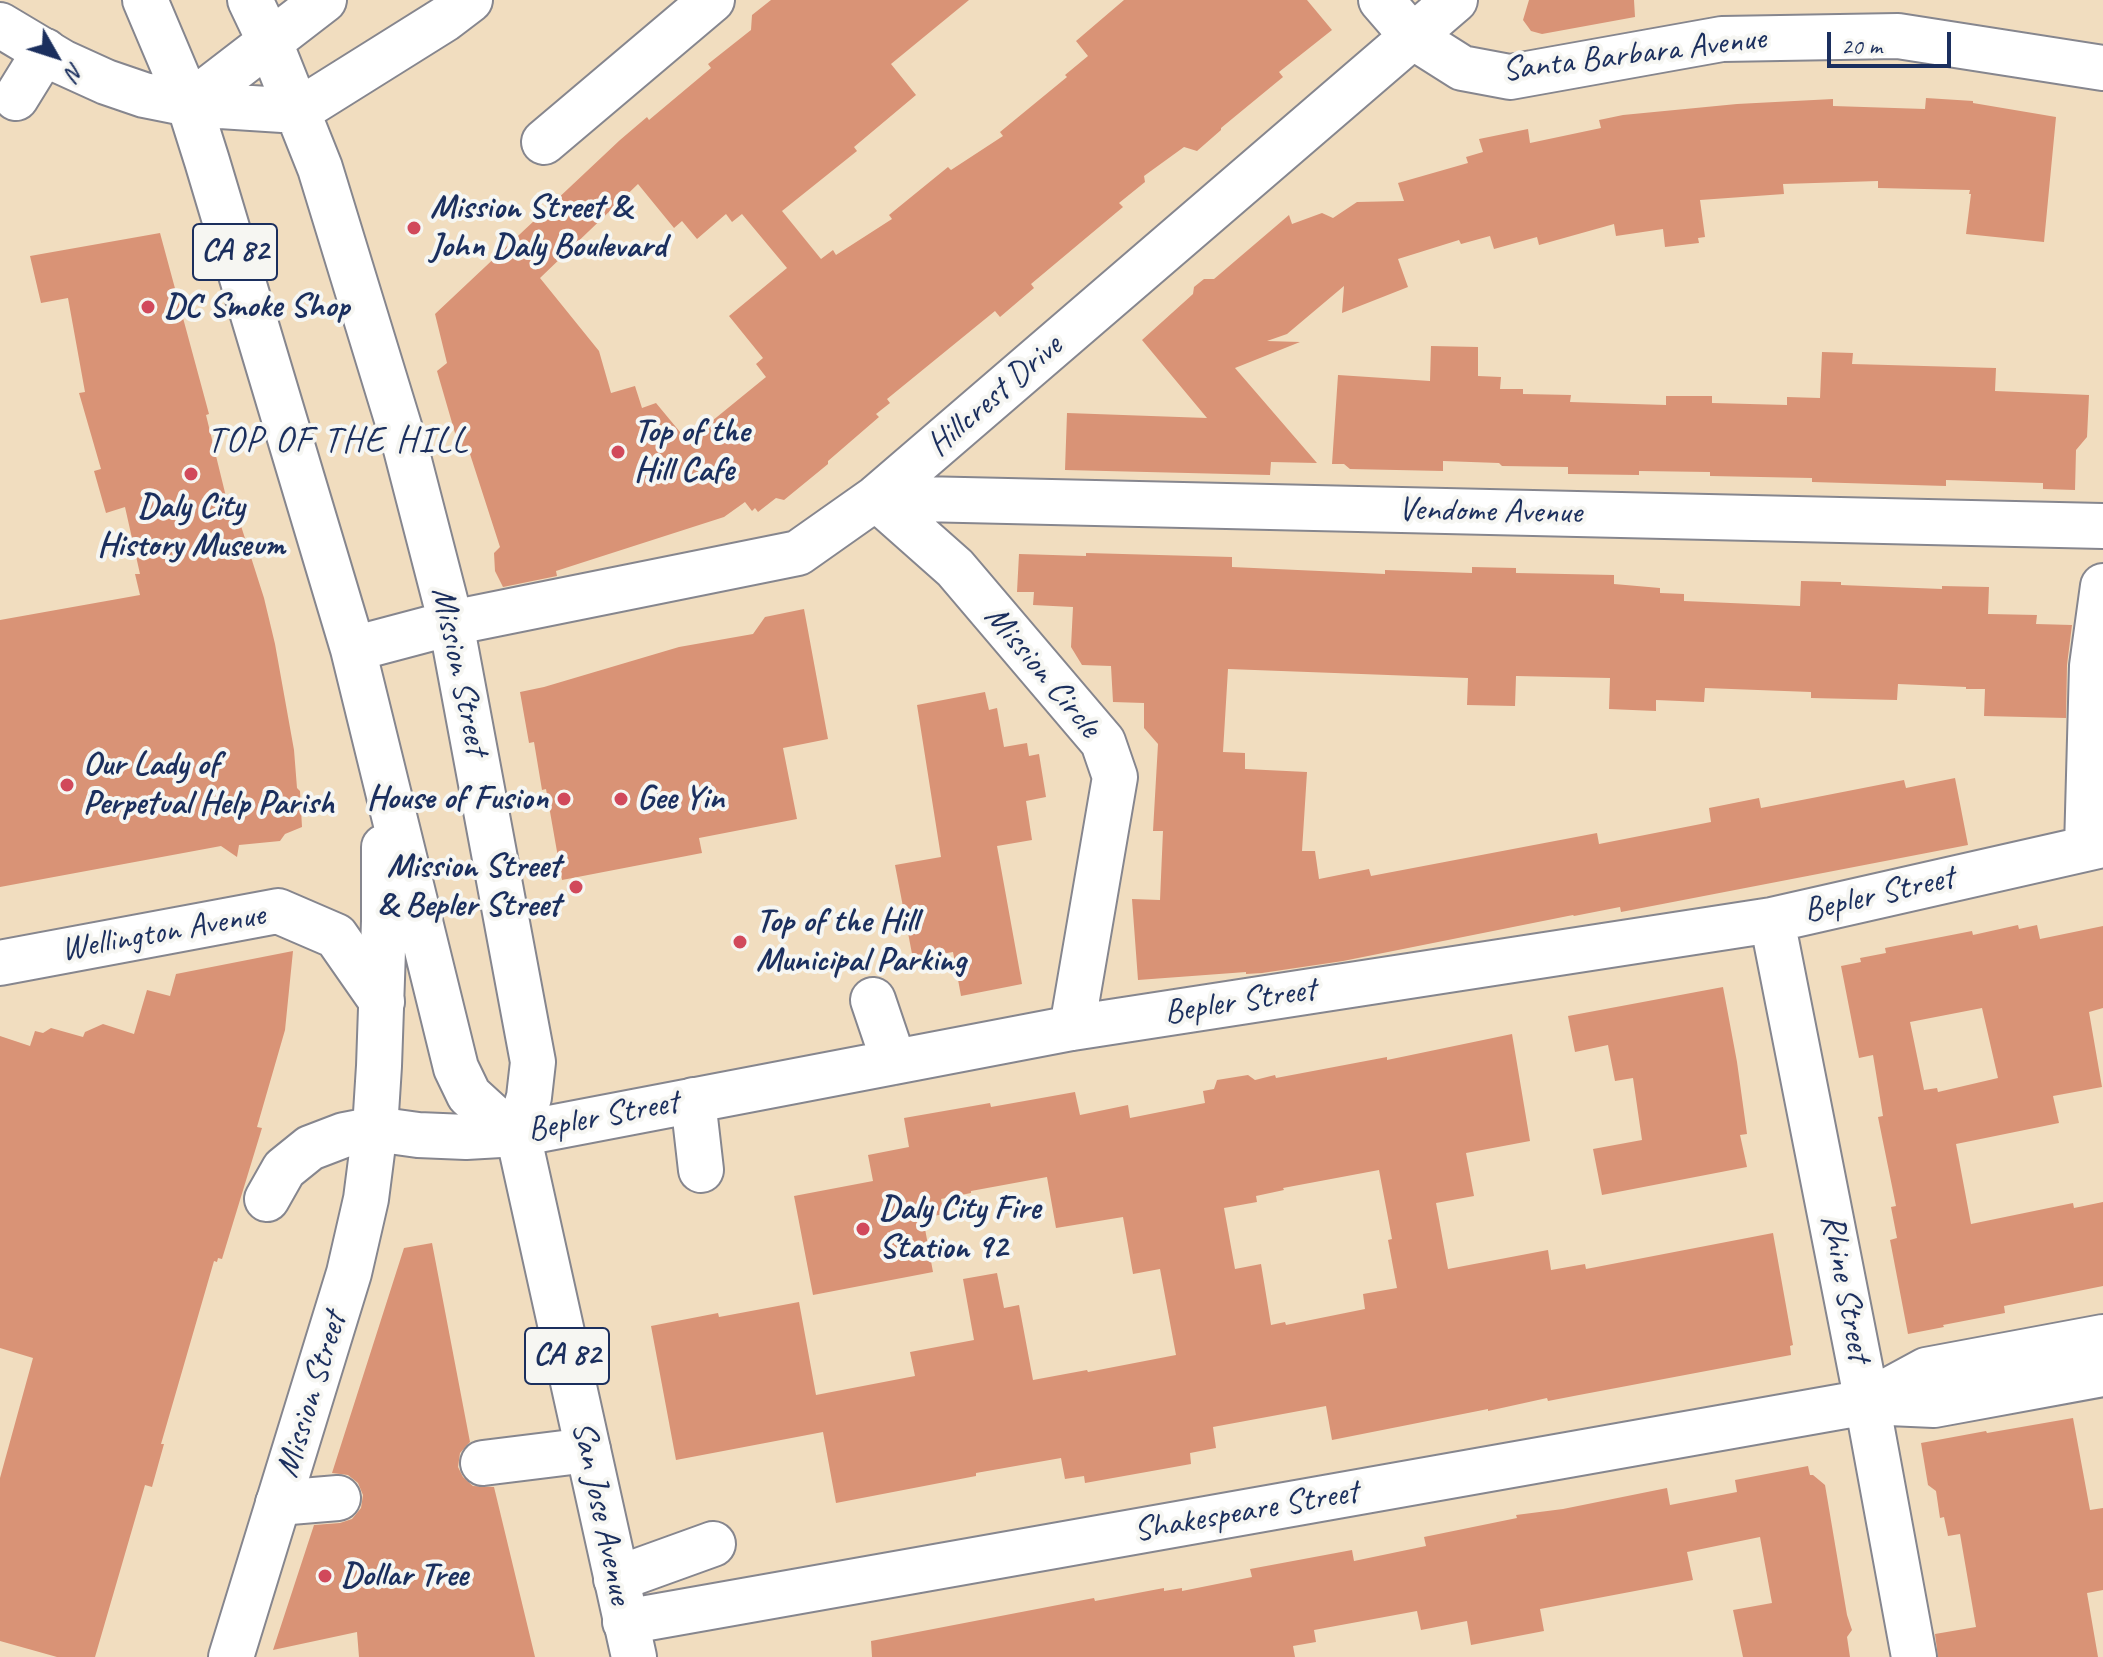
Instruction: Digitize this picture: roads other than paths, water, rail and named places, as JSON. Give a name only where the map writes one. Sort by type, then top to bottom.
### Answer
[{"type":"street","name":"CA 82","points":[[145,0],[189,104],[353,649],[386,808],[456,1068],[469,1095],[518,1134]]},
{"type":"street","name":"Mission Street","points":[[250,0],[298,111],[337,223],[406,449],[451,623],[533,1062],[529,1097],[518,1134]]},
{"type":"street","points":[[189,104],[324,0]]},
{"type":"street","points":[[0,25],[62,62],[144,95],[189,104],[298,111],[445,19],[470,0]]},
{"type":"street","points":[[544,142],[712,0]]},
{"type":"street","name":"Santa Barbara Avenue","points":[[1381,0],[1413,37],[1462,68],[1510,77],[1722,39],[1898,36],[2103,68]]},
{"type":"street","name":"Hillcrest Drive","points":[[353,649],[451,623],[798,553],[876,498],[1455,0]]},
{"type":"street","points":[[16,98],[45,51]]},
{"type":"street","name":"Vendome Avenue","points":[[876,498],[2103,526]]},
{"type":"street","name":"Mission Circle","points":[[876,498],[955,568],[1103,742],[1115,777],[1072,1028]]},
{"type":"street","points":[[2095,847],[2092,666],[2103,586]]},
{"type":"street","name":"Mission Street","points":[[231,1657],[349,1273],[366,1199],[375,1129],[382,1002],[386,808]]},
{"type":"street","name":"Bepler Street","points":[[375,1129],[466,1137],[518,1134],[1072,1028],[1772,920],[2095,847]]},
{"type":"street","name":"Wellington Avenue","points":[[0,963],[278,911],[336,936],[382,1002]]},
{"type":"street","name":"Rhine Street","points":[[1772,920],[1914,1657]]},
{"type":"street","points":[[873,1000],[894,1062]]},
{"type":"street","points":[[693,1100],[701,1170]]},
{"type":"street","points":[[267,1199],[284,1169],[310,1148],[344,1135],[375,1129]]},
{"type":"street","name":"San Jose Avenue","points":[[518,1134],[630,1639]]},
{"type":"street","name":"Shakespeare Street","points":[[1867,1402],[1926,1370],[2103,1337]]},
{"type":"street","name":"Shakespeare Street","points":[[630,1639],[1867,1402],[1934,1405],[2103,1374]]},
{"type":"street","points":[[483,1463],[588,1450]]},
{"type":"street","points":[[278,1503],[338,1498]]},
{"type":"street","points":[[616,1579],[713,1544]]},
{"type":"place","name":"Mission Street & John Daly Boulevard","points":[[414,228]]},
{"type":"place","name":"DC Smoke Shop","points":[[148,307]]},
{"type":"place","name":"Top of the Hill Cafe","points":[[618,452]]},
{"type":"place","name":"Daly City History Museum","points":[[191,474]]},
{"type":"place","name":"Our Lady of Perpetual Help Parish","points":[[67,785]]},
{"type":"place","name":"House of Fusion","points":[[564,799]]},
{"type":"place","name":"Gee Yin","points":[[621,799]]},
{"type":"place","name":"Mission Street & Bepler Street","points":[[576,887]]},
{"type":"place","name":"Top of the Hill Municipal Parking","points":[[740,942]]},
{"type":"place","name":"Daly City Fire Station 92","points":[[863,1229]]},
{"type":"place","name":"Dollar Tree","points":[[325,1576]]},
{"type":"district","name":"TOP OF THE HILL","points":[[338,442]]}]
